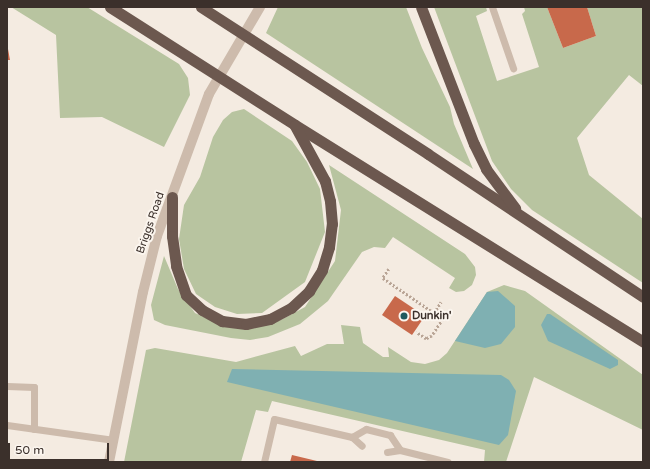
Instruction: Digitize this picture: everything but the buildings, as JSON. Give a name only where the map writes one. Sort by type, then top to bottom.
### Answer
[{"type":"highway","points":[[110,7],[295,125],[643,342]]},
{"type":"highway","points":[[201,7],[522,216],[643,297]]},
{"type":"highway","points":[[421,7],[474,144],[486,169],[522,216]]},
{"type":"highway","points":[[172,197],[172,236],[176,266],[186,295],[202,310],[222,321],[246,324],[270,319],[291,308],[309,291],[322,270],[329,247],[332,224],[330,201],[325,181],[295,125]]},
{"type":"street","name":"Briggs Road","points":[[109,462],[147,273],[157,236],[206,102],[243,34],[260,7]]},
{"type":"lane","points":[[492,7],[513,68]]},
{"type":"lane","points":[[7,386],[34,387],[34,429]]},
{"type":"lane","points":[[264,462],[274,419],[352,437],[362,446]]},
{"type":"lane","points":[[7,425],[114,440]]},
{"type":"lane","points":[[352,437],[366,430],[390,435],[400,450]]},
{"type":"lane","points":[[387,452],[400,450],[448,462]]},
{"type":"path","points":[[389,269],[383,278],[443,319],[432,336],[426,339],[416,332]]},
{"type":"path","points":[[434,312],[441,302]]},
{"type":"green space","points":[[11,7],[87,7],[179,64],[188,78],[190,95],[164,147],[102,117],[60,118],[56,35]]},
{"type":"green space","points":[[278,7],[406,7],[422,48],[450,107],[454,124],[473,169],[266,33]]},
{"type":"green space","points":[[434,7],[486,7],[487,11],[476,16],[497,81],[539,67],[522,14],[525,11],[524,7],[547,7],[563,48],[596,36],[587,7],[643,7],[643,86],[629,75],[577,138],[589,175],[643,219],[643,283],[532,210],[511,189],[492,161]]},
{"type":"green space","points":[[244,109],[292,141],[307,162],[320,189],[325,232],[305,282],[262,313],[237,314],[215,307],[196,294],[184,269],[179,239],[184,205],[200,177],[213,137],[223,120],[232,112]]},
{"type":"green space","points":[[329,165],[465,254],[475,267],[476,275],[472,285],[464,291],[456,292],[449,288],[455,278],[393,237],[385,248],[374,247],[362,252],[328,301],[300,324],[268,337],[250,340],[231,338],[165,325],[154,320],[151,305],[164,256],[178,289],[195,313],[226,327],[258,327],[281,320],[305,307],[335,261],[341,210]]},
{"type":"green space","points":[[504,285],[525,291],[643,375],[643,430],[534,377],[506,462],[484,462],[485,450],[272,401],[268,412],[256,410],[241,462],[124,462],[146,350],[155,348],[236,362],[295,346],[301,356],[327,344],[344,344],[341,325],[360,327],[363,343],[383,357],[389,357],[388,347],[411,362],[425,364],[439,360],[447,353],[487,292]]},
{"type":"water","points":[[498,291],[515,306],[515,327],[501,344],[485,348],[455,341],[487,292]]},
{"type":"water","points":[[547,314],[550,314],[618,360],[618,365],[610,369],[548,341],[541,325]]},
{"type":"water","points":[[232,369],[501,375],[509,380],[516,391],[508,435],[499,445],[227,382]]},
{"type":"place","name":"Dunkin'","points":[[404,316]]}]
